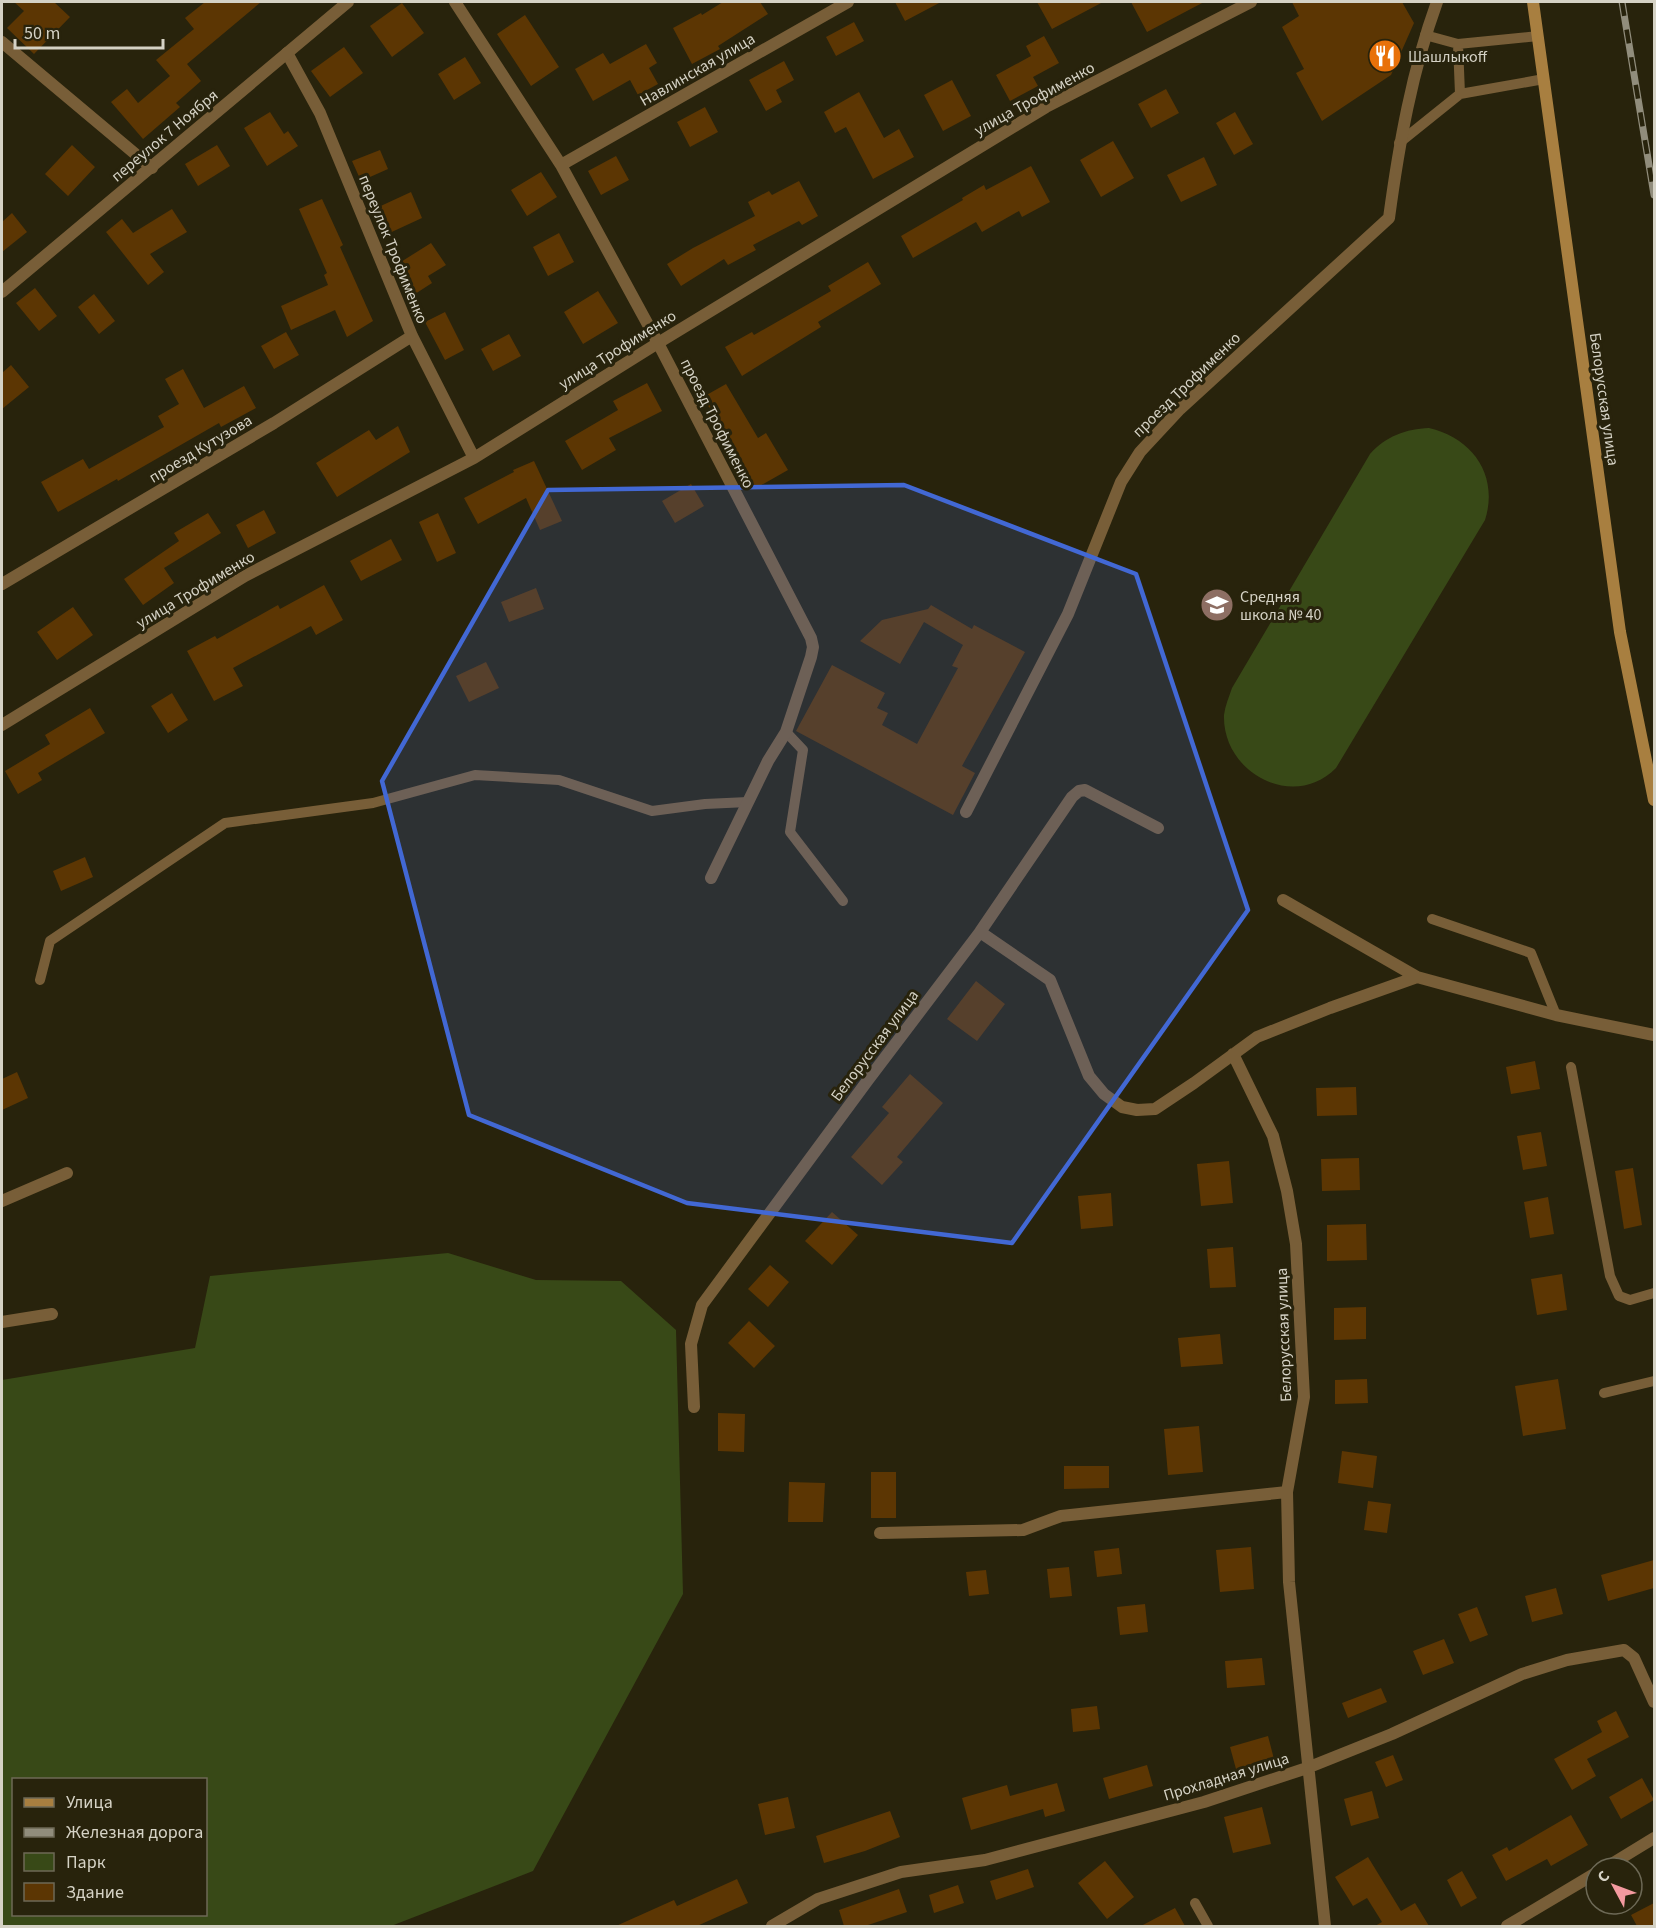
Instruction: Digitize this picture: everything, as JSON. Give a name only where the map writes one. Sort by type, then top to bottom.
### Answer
[{"type":"main road","name":"Белорусская улица","points":[[1533,2],[1620,632],[1654,800]]},
{"type":"street","name":"переулок 7 Ноября","points":[[2,292],[348,2]]},
{"type":"street","name":"проезд Трофименко","points":[[455,2],[561,165],[658,343],[811,638],[813,647],[811,657],[786,732],[768,761],[711,878]]},
{"type":"street","name":"Навлинская улица","points":[[561,165],[848,2]]},
{"type":"street","name":"улица Трофименко","points":[[2,725],[245,576],[474,458],[1046,107],[1251,2]]},
{"type":"street","name":"проезд Трофименко","points":[[966,812],[1068,614],[1121,482],[1140,452],[1180,409],[1389,218],[1399,143],[1425,35],[1437,2]]},
{"type":"street","points":[[2,42],[152,168]]},
{"type":"street","name":"переулок Трофименко","points":[[287,53],[320,113],[412,336],[474,458]]},
{"type":"street","name":"проезд Кутузова","points":[[2,584],[274,423],[412,336]]},
{"type":"street","name":"Белорусская улица","points":[[693,1407],[691,1344],[702,1305],[980,932],[1072,797],[1079,791],[1085,790],[1158,828]]},
{"type":"street","points":[[1283,900],[1417,977],[1556,1015],[1654,1035]]},
{"type":"street","points":[[980,932],[1050,980],[1089,1076],[1104,1094],[1122,1107],[1137,1110],[1155,1109],[1257,1037],[1417,977]]},
{"type":"street","name":"Белорусская улица","points":[[1233,1054],[1272,1136],[1287,1191],[1296,1244],[1304,1397],[1287,1492],[1289,1582],[1325,1926]]},
{"type":"street","points":[[2,1201],[67,1173]]},
{"type":"street","points":[[2,1322],[52,1314]]},
{"type":"street","points":[[880,1533],[1023,1530],[1061,1516],[1287,1492]]},
{"type":"street","name":"Прохладная улица","points":[[778,1925],[818,1899],[901,1872],[995,1857],[1204,1802],[1307,1768],[1392,1734],[1522,1674],[1567,1660],[1624,1650],[1634,1658],[1654,1702]]},
{"type":"street","points":[[1625,1856],[1654,1838]]},
{"type":"street","points":[[1507,1926],[1584,1880]]},
{"type":"lane","points":[[1425,35],[1458,44],[1538,36]]},
{"type":"lane","points":[[1458,44],[1460,94]]},
{"type":"lane","points":[[1399,143],[1460,94],[1544,79]]},
{"type":"lane","points":[[786,732],[803,750],[790,832],[843,901]]},
{"type":"lane","points":[[40,980],[50,941],[225,822],[373,803],[475,775],[559,780],[652,811],[705,804],[748,802]]},
{"type":"lane","points":[[1432,919],[1531,953],[1556,1015]]},
{"type":"lane","points":[[1571,1067],[1610,1276],[1619,1296],[1630,1300],[1654,1293]]},
{"type":"lane","points":[[1604,1393],[1654,1381]]},
{"type":"lane","points":[[1195,1904],[1208,1926]]},
{"type":"highlighted area","points":[[904,485],[1136,574],[1248,910],[1012,1243],[687,1203],[469,1115],[382,781],[548,490]]},
{"type":"green space","points":[[1429,428],[1458,440],[1479,461],[1488,488],[1485,520],[1336,768],[1319,780],[1300,786],[1282,785],[1264,779],[1247,769],[1235,754],[1227,736],[1224,715],[1232,688],[1370,454],[1390,438],[1412,430]]},
{"type":"green space","points":[[448,1253],[536,1280],[621,1281],[676,1330],[683,1594],[533,1871],[391,1926],[2,1926],[2,1380],[195,1348],[210,1276]]},
{"type":"building","points":[[14,2],[54,2],[70,17],[34,54],[7,28],[24,11]]},
{"type":"building","points":[[205,2],[261,2],[187,64],[201,81],[176,103],[180,107],[143,139],[111,102],[127,89],[138,103],[170,76],[156,60],[194,29],[185,18]]},
{"type":"building","points":[[723,2],[760,2],[768,14],[718,46],[720,49],[692,64],[673,28],[701,13],[702,15]]},
{"type":"building","points":[[895,2],[941,2],[905,21]]},
{"type":"building","points":[[1037,2],[1103,2],[1052,29]]},
{"type":"building","points":[[1131,2],[1204,2],[1147,32]]},
{"type":"building","points":[[1292,2],[1402,2],[1414,23],[1391,75],[1322,121],[1296,73],[1304,69],[1282,27],[1299,16]]},
{"type":"building","points":[[402,3],[424,33],[392,57],[370,26]]},
{"type":"building","points":[[525,15],[559,67],[531,86],[497,34]]},
{"type":"building","points":[[854,22],[864,41],[836,56],[826,37]]},
{"type":"building","points":[[1044,36],[1059,63],[1033,77],[1038,86],[1010,101],[996,75],[1031,56],[1026,46]]},
{"type":"building","points":[[646,44],[657,63],[649,68],[658,84],[638,95],[630,80],[593,101],[575,69],[603,53],[610,64]]},
{"type":"building","points":[[344,47],[363,73],[330,97],[311,71]]},
{"type":"building","points":[[465,57],[481,83],[454,100],[438,74]]},
{"type":"building","points":[[784,61],[794,80],[776,90],[782,102],[766,111],[749,80]]},
{"type":"building","points":[[952,80],[971,116],[943,131],[924,95]]},
{"type":"building","points":[[1166,89],[1179,113],[1151,128],[1138,104]]},
{"type":"building","points":[[859,92],[884,138],[899,129],[914,157],[873,179],[846,127],[835,133],[824,112]]},
{"type":"building","points":[[705,107],[718,132],[690,147],[677,122]]},
{"type":"building","points":[[270,112],[284,134],[288,131],[298,146],[267,166],[244,128]]},
{"type":"building","points":[[1235,112],[1253,144],[1234,155],[1216,123]]},
{"type":"building","points":[[1113,141],[1134,178],[1101,197],[1080,160]]},
{"type":"building","points":[[72,145],[95,167],[68,196],[45,174]]},
{"type":"building","points":[[217,145],[230,166],[198,186],[185,164]]},
{"type":"building","points":[[380,150],[388,169],[361,181],[352,161]]},
{"type":"building","points":[[616,156],[629,180],[601,195],[588,171]]},
{"type":"building","points":[[1204,157],[1217,185],[1181,202],[1167,175]]},
{"type":"building","points":[[1031,166],[1050,202],[1022,217],[1019,211],[982,232],[976,222],[913,258],[901,236],[984,185],[986,190]]},
{"type":"building","points":[[541,172],[557,197],[527,216],[511,190]]},
{"type":"building","points":[[799,181],[818,216],[802,225],[799,221],[753,245],[756,250],[728,265],[724,259],[681,286],[667,264],[755,216],[748,202],[769,191],[772,195]]},
{"type":"building","points":[[411,192],[422,218],[383,236],[372,210]]},
{"type":"building","points":[[322,199],[343,245],[340,247],[373,321],[347,337],[335,310],[291,330],[281,306],[328,285],[324,275],[327,273],[299,209]]},
{"type":"building","points":[[172,209],[187,232],[150,254],[164,272],[148,285],[106,232],[122,219],[133,233]]},
{"type":"building","points":[[12,213],[27,232],[2,252],[2,222]]},
{"type":"building","points":[[559,233],[574,262],[548,276],[533,247]]},
{"type":"building","points":[[431,243],[446,265],[428,276],[432,283],[415,294],[396,265]]},
{"type":"building","points":[[868,262],[881,284],[818,322],[821,327],[742,376],[725,347],[752,332],[754,335],[831,291],[828,286]]},
{"type":"building","points":[[35,288],[57,316],[39,331],[16,303]]},
{"type":"building","points":[[598,291],[618,323],[583,344],[564,312]]},
{"type":"building","points":[[94,294],[115,321],[99,334],[78,307]]},
{"type":"building","points":[[445,312],[464,350],[445,360],[425,322]]},
{"type":"building","points":[[286,332],[299,355],[274,369],[261,346]]},
{"type":"building","points":[[509,334],[521,356],[493,371],[481,349]]},
{"type":"building","points":[[11,365],[29,387],[2,409],[2,373]]},
{"type":"building","points":[[183,369],[204,408],[244,386],[256,408],[221,427],[219,423],[118,481],[117,479],[58,512],[41,482],[83,459],[89,469],[164,427],[158,416],[179,404],[165,379]]},
{"type":"building","points":[[647,383],[662,411],[609,438],[616,450],[582,470],[565,441],[618,410],[613,401]]},
{"type":"building","points":[[726,384],[758,438],[766,433],[788,470],[756,488],[703,397]]},
{"type":"building","points":[[398,426],[410,452],[337,497],[316,463],[369,430],[376,440]]},
{"type":"building","points":[[534,461],[562,521],[540,530],[526,498],[478,524],[464,498],[514,472],[513,470]]},
{"type":"building","points":[[691,484],[704,506],[675,523],[662,501]]},
{"type":"building","points":[[264,510],[276,533],[248,548],[236,525]]},
{"type":"building","points":[[208,513],[221,533],[164,568],[174,583],[143,605],[124,579],[179,541],[174,533]]},
{"type":"building","points":[[438,513],[456,553],[437,562],[419,522]]},
{"type":"building","points":[[391,539],[402,560],[361,581],[350,561]]},
{"type":"building","points":[[324,585],[343,620],[316,635],[311,626],[233,668],[243,686],[214,701],[187,651],[215,636],[217,639],[278,605],[280,609]]},
{"type":"building","points":[[536,588],[544,609],[509,622],[501,602]]},
{"type":"building","points":[[931,605],[972,629],[974,625],[1025,652],[962,766],[975,773],[953,815],[796,731],[832,665],[885,693],[877,708],[888,713],[882,725],[917,744],[958,668],[952,666],[963,645],[924,622],[900,664],[860,641],[882,620],[928,609]]},
{"type":"building","points":[[73,607],[93,635],[57,660],[37,632]]},
{"type":"building","points":[[486,662],[499,688],[469,702],[456,676]]},
{"type":"building","points":[[172,693],[188,720],[168,733],[151,706]]},
{"type":"building","points":[[90,708],[105,733],[38,773],[42,780],[18,794],[5,771],[50,744],[45,735]]},
{"type":"building","points":[[85,857],[93,877],[61,891],[53,871]]},
{"type":"building","points":[[976,981],[1005,1004],[977,1041],[947,1019]]},
{"type":"building","points":[[1535,1061],[1540,1089],[1511,1094],[1506,1067]]},
{"type":"building","points":[[17,1072],[28,1098],[2,1110],[2,1079]]},
{"type":"building","points":[[910,1074],[943,1103],[897,1157],[903,1162],[882,1185],[851,1157],[889,1113],[882,1107]]},
{"type":"building","points":[[1356,1087],[1357,1115],[1317,1116],[1316,1088]]},
{"type":"building","points":[[1541,1132],[1547,1166],[1523,1170],[1517,1136]]},
{"type":"building","points":[[1359,1158],[1360,1190],[1322,1191],[1321,1159]]},
{"type":"building","points":[[1229,1161],[1233,1203],[1201,1206],[1197,1164]]},
{"type":"building","points":[[1633,1168],[1642,1225],[1624,1229],[1615,1171]]},
{"type":"building","points":[[1111,1193],[1113,1226],[1081,1229],[1078,1196]]},
{"type":"building","points":[[1548,1197],[1554,1234],[1530,1238],[1524,1202]]},
{"type":"building","points":[[832,1212],[858,1235],[832,1265],[805,1241]]},
{"type":"building","points":[[1366,1224],[1367,1260],[1327,1261],[1327,1225]]},
{"type":"building","points":[[1233,1247],[1236,1287],[1210,1288],[1207,1249]]},
{"type":"building","points":[[770,1265],[789,1282],[768,1307],[748,1289]]},
{"type":"building","points":[[1562,1274],[1567,1310],[1537,1315],[1531,1279]]},
{"type":"building","points":[[1366,1307],[1366,1339],[1334,1340],[1334,1308]]},
{"type":"building","points":[[749,1321],[775,1346],[754,1368],[728,1343]]},
{"type":"building","points":[[1220,1334],[1223,1364],[1181,1367],[1178,1338]]},
{"type":"building","points":[[1367,1379],[1368,1403],[1335,1404],[1335,1380]]},
{"type":"building","points":[[1558,1379],[1566,1429],[1523,1436],[1515,1386]]},
{"type":"building","points":[[718,1413],[745,1414],[744,1452],[718,1451]]},
{"type":"building","points":[[1199,1426],[1203,1472],[1168,1475],[1164,1429]]},
{"type":"building","points":[[1342,1451],[1377,1456],[1373,1488],[1338,1483]]},
{"type":"building","points":[[1064,1466],[1109,1466],[1109,1488],[1064,1489]]},
{"type":"building","points":[[871,1472],[896,1472],[896,1518],[871,1518]]},
{"type":"building","points":[[789,1482],[825,1483],[823,1522],[788,1522]]},
{"type":"building","points":[[1368,1501],[1391,1504],[1387,1533],[1364,1530]]},
{"type":"building","points":[[1251,1547],[1254,1589],[1220,1592],[1216,1550]]},
{"type":"building","points":[[1119,1548],[1122,1574],[1097,1577],[1094,1551]]},
{"type":"building","points":[[1654,1560],[1654,1588],[1608,1601],[1601,1575]]},
{"type":"building","points":[[1069,1567],[1072,1596],[1050,1598],[1047,1569]]},
{"type":"building","points":[[986,1570],[989,1594],[969,1596],[966,1572]]},
{"type":"building","points":[[1556,1588],[1563,1614],[1532,1622],[1525,1596]]},
{"type":"building","points":[[1145,1604],[1148,1632],[1120,1635],[1117,1607]]},
{"type":"building","points":[[1477,1607],[1488,1635],[1470,1642],[1458,1614]]},
{"type":"building","points":[[1444,1639],[1454,1663],[1423,1675],[1413,1651]]},
{"type":"building","points":[[1262,1658],[1265,1685],[1227,1688],[1225,1661]]},
{"type":"building","points":[[1381,1688],[1387,1702],[1348,1718],[1342,1703]]},
{"type":"building","points":[[1097,1706],[1100,1729],[1073,1732],[1071,1709]]},
{"type":"building","points":[[1616,1711],[1629,1737],[1587,1759],[1596,1776],[1572,1790],[1554,1759],[1602,1732],[1597,1721]]},
{"type":"building","points":[[1268,1736],[1274,1759],[1236,1769],[1230,1747]]},
{"type":"building","points":[[1393,1755],[1403,1780],[1386,1787],[1375,1762]]},
{"type":"building","points":[[1147,1765],[1153,1786],[1109,1799],[1103,1778]]},
{"type":"building","points":[[1642,1778],[1654,1800],[1621,1819],[1609,1797]]},
{"type":"building","points":[[1057,1783],[1065,1811],[1045,1817],[1043,1809],[971,1830],[962,1798],[1007,1785],[1010,1796]]},
{"type":"building","points":[[1372,1791],[1379,1818],[1351,1826],[1344,1799]]},
{"type":"building","points":[[788,1797],[795,1828],[765,1835],[758,1804]]},
{"type":"building","points":[[1262,1807],[1271,1844],[1233,1853],[1224,1817]]},
{"type":"building","points":[[890,1811],[900,1837],[865,1851],[824,1863],[816,1836]]},
{"type":"building","points":[[1571,1815],[1588,1845],[1551,1866],[1547,1859],[1506,1881],[1492,1855],[1507,1847],[1509,1851]]},
{"type":"building","points":[[1368,1857],[1401,1911],[1415,1903],[1429,1926],[1375,1926],[1382,1922],[1367,1898],[1353,1906],[1335,1877]]},
{"type":"building","points":[[1105,1861],[1134,1897],[1107,1919],[1078,1883]]},
{"type":"building","points":[[1028,1869],[1034,1887],[996,1900],[990,1881]]},
{"type":"building","points":[[1462,1871],[1477,1898],[1461,1907],[1447,1880]]},
{"type":"building","points":[[737,1879],[748,1903],[697,1926],[616,1926],[674,1900],[677,1906]]},
{"type":"building","points":[[958,1885],[964,1903],[934,1913],[929,1895]]},
{"type":"building","points":[[899,1889],[907,1912],[865,1926],[844,1926],[839,1910]]},
{"type":"building","points":[[1654,1903],[1654,1926],[1637,1926],[1632,1916],[1644,1916],[1644,1908]]},
{"type":"building","points":[[1175,1908],[1185,1926],[1141,1926]]},
{"type":"railway","points":[[1622,2],[1654,195]]},
{"type":"place","name":"Шашлыкоff","points":[[1385,56]]},
{"type":"place","name":"Средняя школа № 40","points":[[1217,605]]}]
